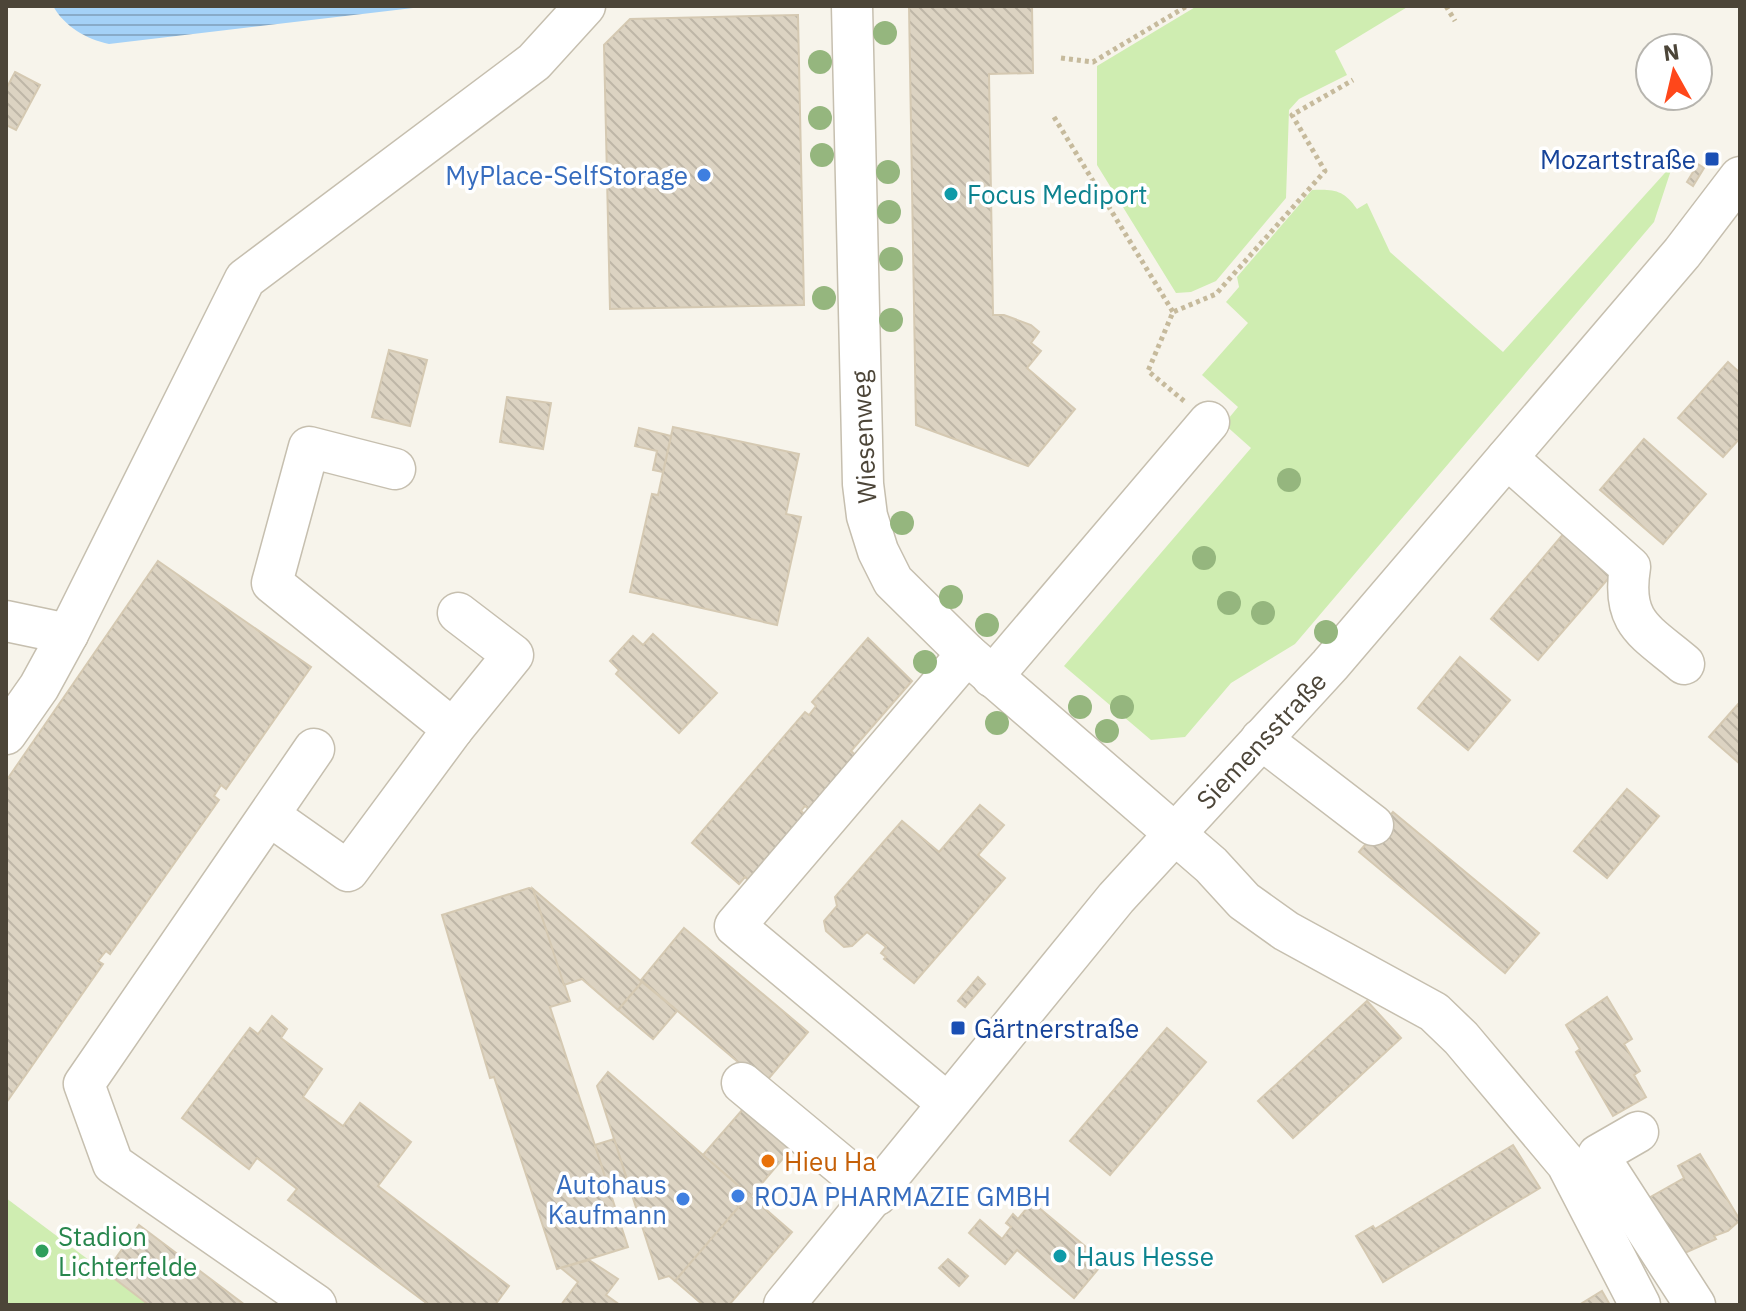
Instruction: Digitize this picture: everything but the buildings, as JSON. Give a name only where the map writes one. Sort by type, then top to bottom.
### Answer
[{"type":"street","points":[[6,734],[39,687],[68,634],[245,279],[534,62],[585,6]]},
{"type":"street","name":"Wiesenweg","points":[[852,6],[862,464],[867,516],[878,551],[893,581],[979,666],[1175,833],[1255,909],[1286,931],[1434,1012],[1461,1038],[1567,1164],[1640,1305]]},
{"type":"street","name":"Siemensstraße","points":[[784,1305],[877,1195],[947,1103],[1116,898],[1330,665],[1737,190]]},
{"type":"street","points":[[947,1103],[735,926],[1209,422]]},
{"type":"street","points":[[395,469],[309,447],[272,583],[453,729]]},
{"type":"street","points":[[1507,458],[1630,567],[1626,592],[1632,615],[1642,629],[1684,664]]},
{"type":"street","points":[[270,816],[348,871],[453,729],[513,655],[458,613]]},
{"type":"street","points":[[6,621],[68,634]]},
{"type":"street","points":[[1261,739],[1373,825]]},
{"type":"street","points":[[314,749],[84,1084],[113,1164],[316,1305]]},
{"type":"street","points":[[742,1083],[877,1195]]},
{"type":"street","points":[[1638,1132],[1598,1155],[1695,1305]]},
{"type":"path","points":[[1061,58],[1093,62],[1187,6]]},
{"type":"path","points":[[1446,6],[1455,21]]},
{"type":"path","points":[[1209,422],[1148,371],[1173,312],[1216,294],[1325,171],[1292,115],[1353,80]]},
{"type":"path","points":[[1054,117],[1173,312]]},
{"type":"green space","points":[[1197,6],[1409,6],[1335,51],[1347,75],[1299,99],[1289,110],[1286,198],[1216,281],[1191,292],[1176,293],[1097,165],[1097,66]]},
{"type":"green space","points":[[1673,164],[1654,222],[1295,644],[1231,683],[1185,737],[1151,740],[1064,666],[1251,448],[1224,424],[1238,407],[1202,375],[1248,323],[1226,302],[1239,287],[1237,277],[1312,190],[1338,192],[1357,209],[1367,203],[1390,252],[1503,352]]},
{"type":"green space","name":"Stadion Lichterfelde","points":[[6,1198],[149,1305],[6,1305]]},
{"type":"water","points":[[53,6],[430,6],[109,44],[77,31]]},
{"type":"place","name":"Mozartstraße","points":[[1712,159]]},
{"type":"place","name":"MyPlace-SelfStorage","points":[[704,175]]},
{"type":"place","name":"Focus Mediport","points":[[951,194]]},
{"type":"place","name":"Gärtnerstraße","points":[[958,1028]]},
{"type":"place","name":"Hieu Ha","points":[[768,1161]]},
{"type":"place","name":"ROJA PHARMAZIE GMBH","points":[[738,1196]]},
{"type":"place","name":"Autohaus Kaufmann","points":[[683,1199]]},
{"type":"place","name":"Stadion Lichterfelde","points":[[42,1251]]},
{"type":"place","name":"Haus Hesse","points":[[1060,1256]]}]
